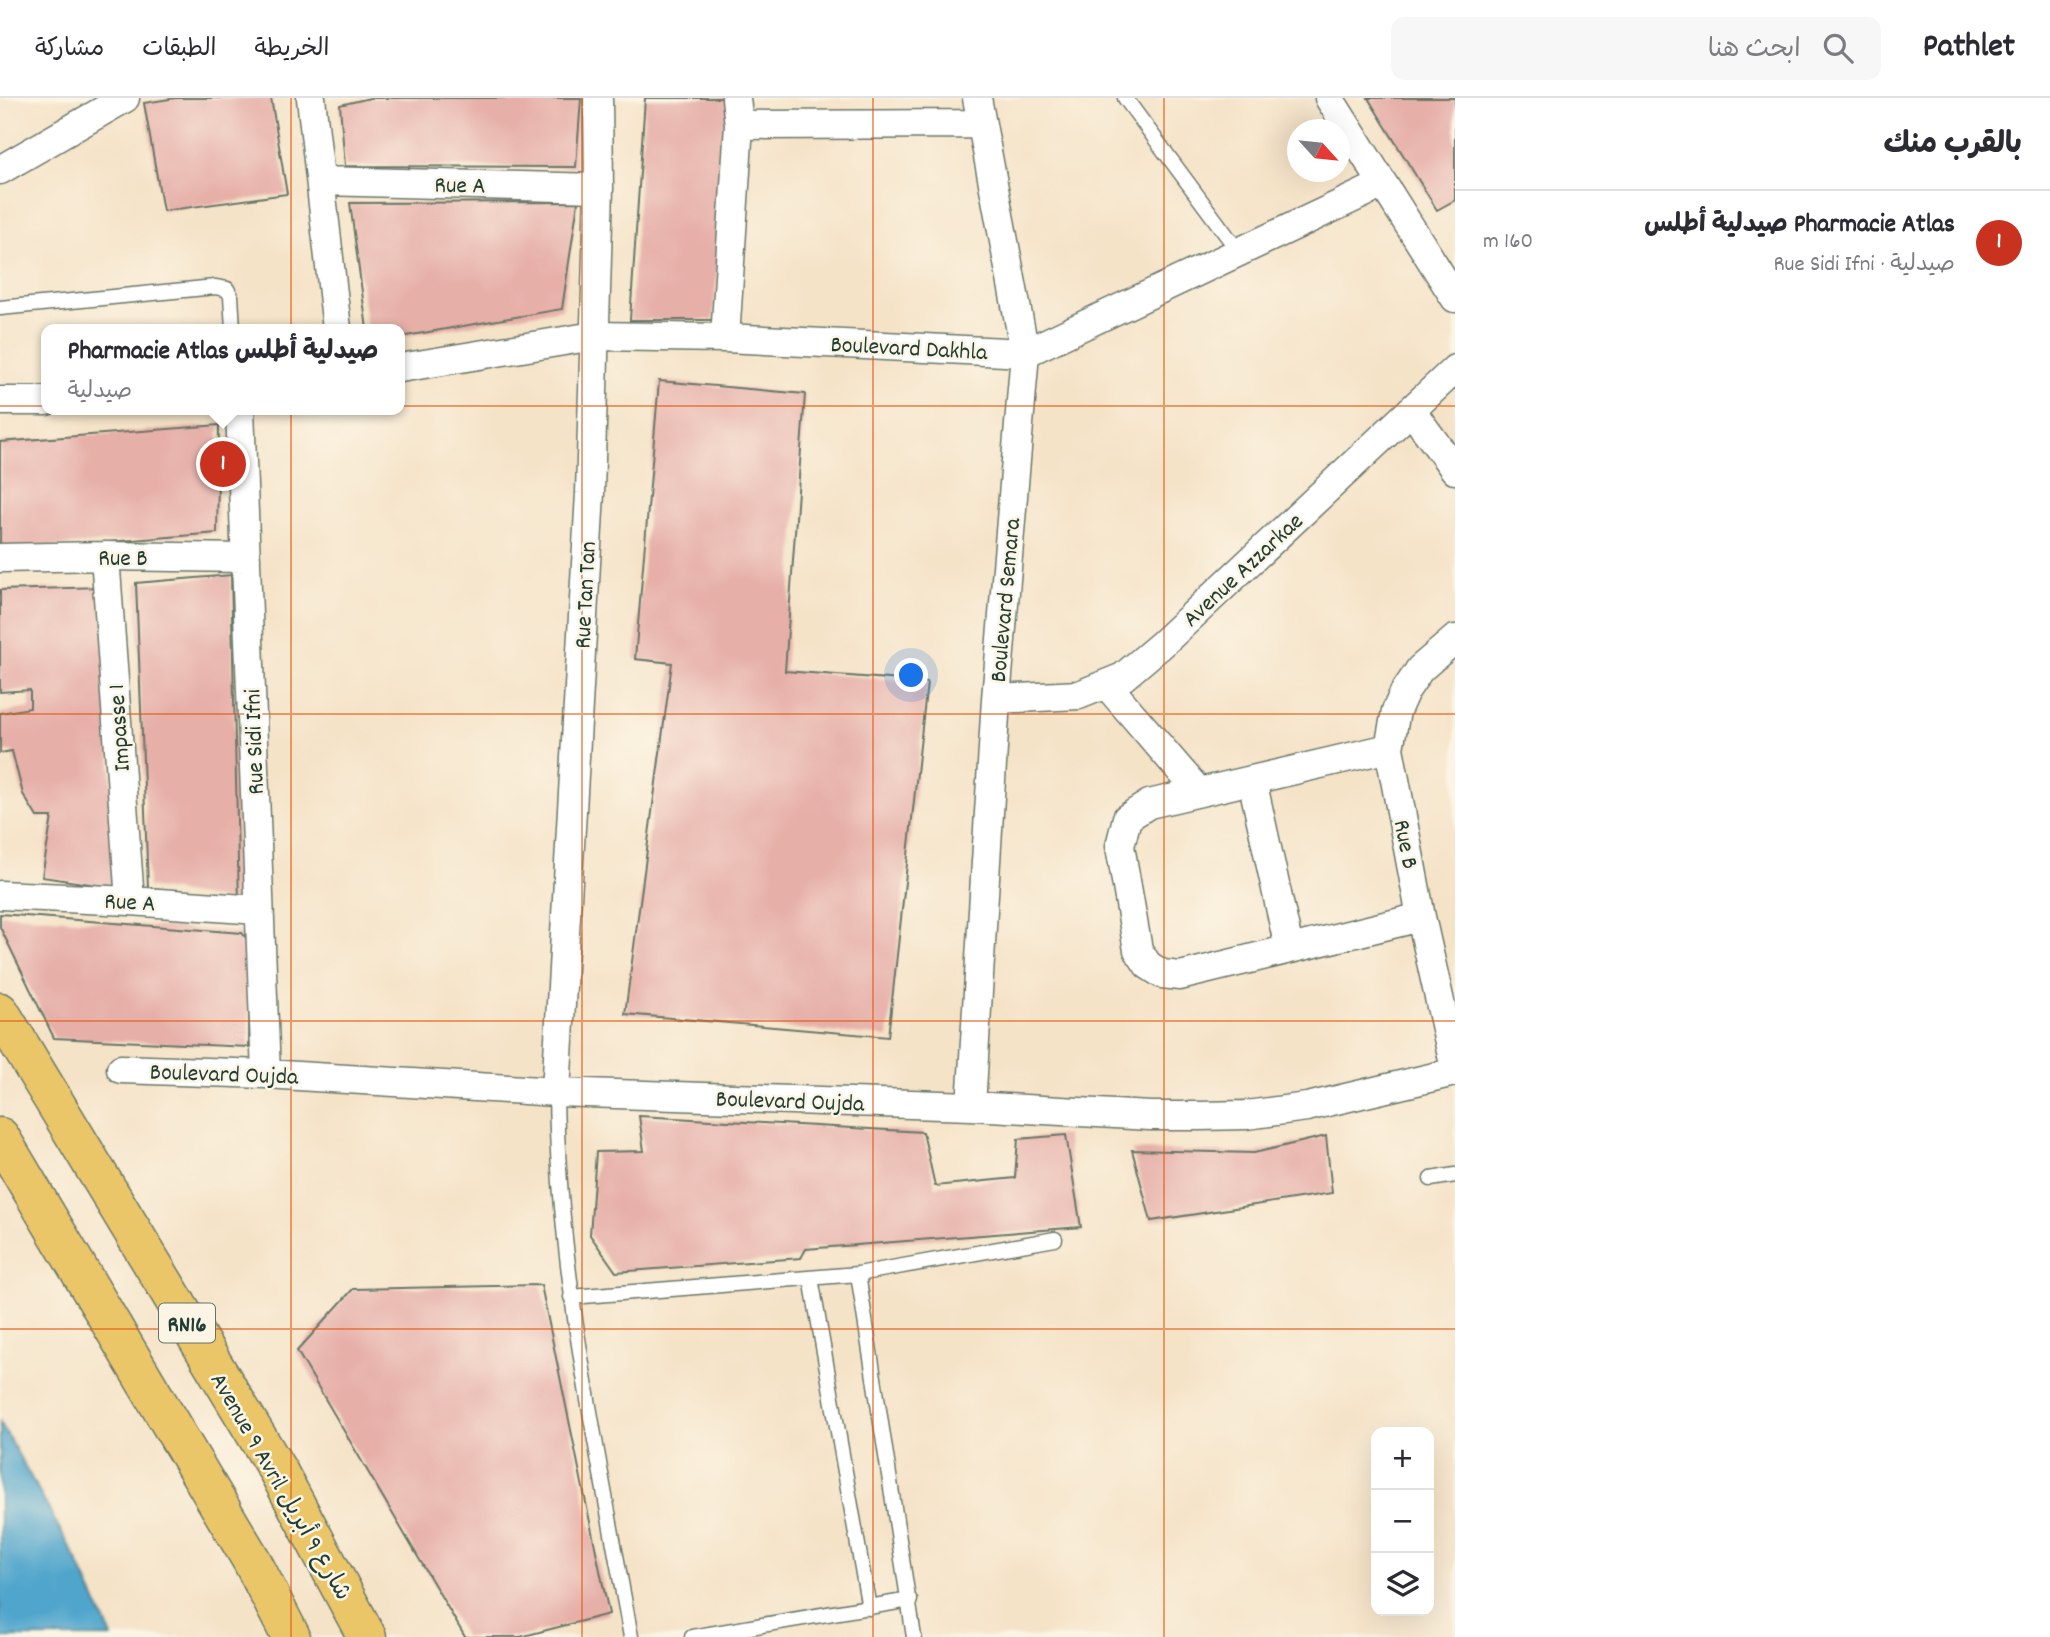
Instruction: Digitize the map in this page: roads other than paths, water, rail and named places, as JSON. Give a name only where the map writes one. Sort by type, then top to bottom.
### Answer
[{"type":"highway","name":"Avenue 9 Avril شارع 9 أبريل","points":[[0,1012],[279,1473],[367,1637]]},
{"type":"highway","name":"RN16","points":[[0,1137],[252,1561],[291,1637]]},
{"type":"street","points":[[0,170],[125,98]]},
{"type":"street","points":[[312,98],[336,324]]},
{"type":"street","name":"Rue Tan Tan","points":[[555,1092],[590,492],[599,188],[598,98]]},
{"type":"street","points":[[1329,98],[1455,298]]},
{"type":"street","points":[[725,338],[738,112],[979,111]]},
{"type":"street","name":"Boulevard Semara","points":[[971,1106],[996,699],[1025,353],[979,111]]},
{"type":"street","name":"Rue A","points":[[321,181],[599,188]]},
{"type":"street","name":"Boulevard Dakhla","points":[[405,367],[594,336],[725,338],[1025,353],[1383,184]]},
{"type":"street","name":"Avenue Azzarkae","points":[[996,699],[1079,695],[1123,677],[1455,369]]},
{"type":"street","points":[[0,401],[41,401]]},
{"type":"street","points":[[1411,410],[1455,470]]},
{"type":"street","name":"Rue Sidi Ifni","points":[[240,415],[266,1074]]},
{"type":"street","name":"Impasse 1","points":[[106,556],[130,901]]},
{"type":"street","name":"Rue B","points":[[0,558],[246,558]]},
{"type":"street","name":"Rue B","points":[[1455,639],[1420,669],[1404,693],[1396,711],[1389,748],[1421,917],[1455,1071]]},
{"type":"street","points":[[1106,684],[1199,792]]},
{"type":"street","points":[[1389,748],[1149,804],[1127,818],[1120,846],[1138,950],[1148,965],[1162,974],[1180,976],[1421,917]]},
{"type":"street","points":[[1252,780],[1289,948]]},
{"type":"street","name":"Rue A","points":[[0,895],[259,910]]},
{"type":"street","name":"Boulevard Oujda","points":[[121,1069],[266,1074],[555,1092],[971,1106],[1150,1116],[1246,1115],[1307,1107],[1455,1071]]},
{"type":"lane","points":[[1125,98],[1239,252]]},
{"type":"lane","points":[[0,308],[215,287],[227,289],[233,324]]},
{"type":"lane","points":[[555,1092],[556,1136],[571,1297],[631,1637]]},
{"type":"lane","points":[[1431,1180],[1455,1175]]},
{"type":"lane","points":[[571,1297],[858,1274],[1055,1239]]},
{"type":"lane","points":[[858,1274],[914,1637]]},
{"type":"lane","points":[[811,1278],[869,1608]]},
{"type":"lane","points":[[692,1637],[909,1600]]},
{"type":"water","points":[[0,1422],[77,1560],[112,1637],[0,1637]]},
{"type":"place","name":"Pharmacie Atlas صيدلية أطلس","points":[[223,464]]}]
